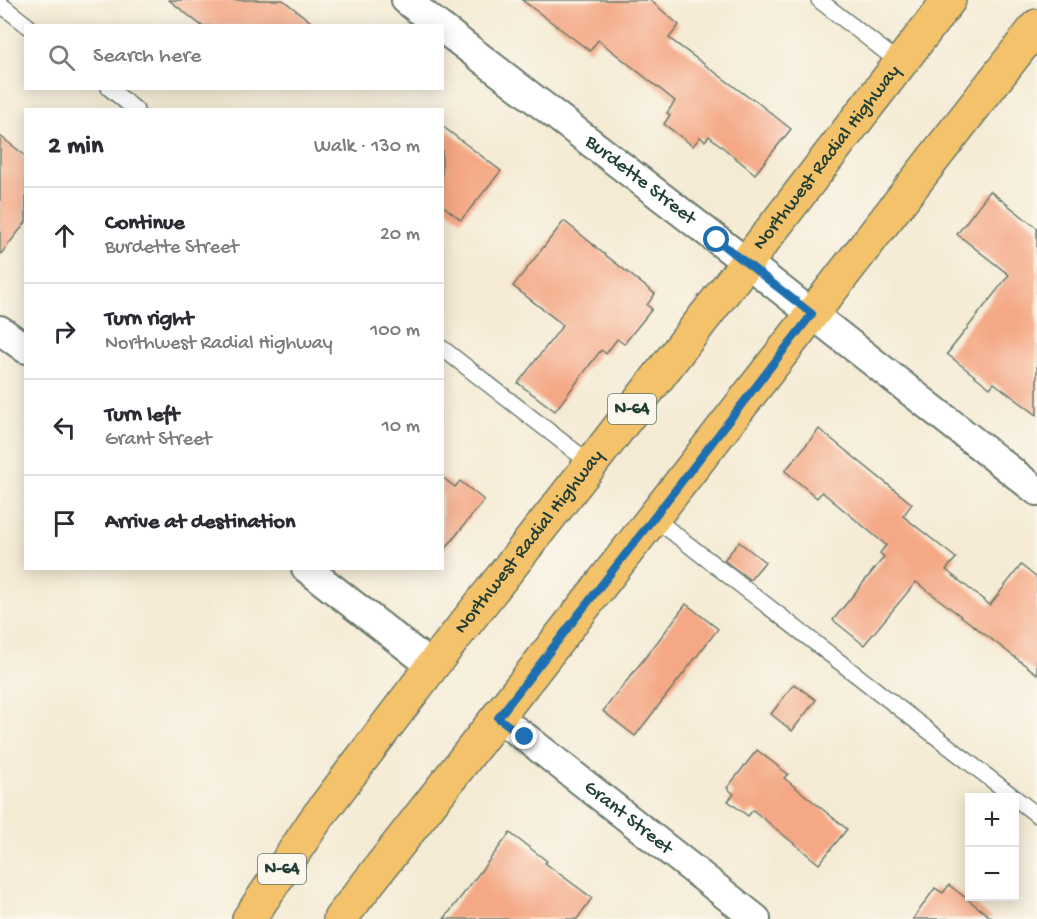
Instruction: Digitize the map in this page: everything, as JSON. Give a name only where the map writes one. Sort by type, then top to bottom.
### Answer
[{"type":"main road","name":"Northwest Radial Highway","points":[[249,919],[316,819],[432,666],[949,0]]},
{"type":"main road","points":[[341,917],[1037,26]]},
{"type":"main road","points":[[226,919],[316,819]]},
{"type":"street","name":"Burdette Street","points":[[406,0],[437,24]]},
{"type":"street","name":"Burdette Street","points":[[444,29],[746,262],[1037,491]]},
{"type":"street","points":[[0,330],[24,348]]},
{"type":"street","points":[[309,570],[432,666]]},
{"type":"street","name":"Grant Street","points":[[498,718],[756,919]]},
{"type":"lane","points":[[819,0],[900,63]]},
{"type":"lane","points":[[0,4],[25,24]]},
{"type":"lane","points":[[111,90],[134,108]]},
{"type":"lane","points":[[444,350],[591,464]]},
{"type":"lane","points":[[654,518],[1037,815]]},
{"type":"building","points":[[169,0],[283,0],[313,24],[199,24]]},
{"type":"building","points":[[522,0],[650,0],[679,25],[669,38],[791,129],[755,174],[709,136],[705,141],[700,137],[693,146],[664,124],[670,115],[667,113],[675,101],[598,40],[590,51]]},
{"type":"building","points":[[444,128],[501,171],[461,220],[444,207]]},
{"type":"building","points":[[0,136],[24,154],[24,225],[0,255]]},
{"type":"building","points":[[990,191],[1037,228],[1037,415],[994,383],[990,388],[947,354],[1009,275],[957,234]]},
{"type":"building","points":[[564,221],[655,294],[647,305],[652,309],[624,344],[617,339],[606,354],[601,350],[555,411],[518,383],[563,325],[513,286]]},
{"type":"building","points":[[819,429],[912,504],[903,516],[956,558],[946,570],[990,605],[1021,565],[1037,578],[1037,674],[916,582],[864,645],[833,620],[884,557],[880,553],[886,545],[822,492],[817,498],[785,471]]},
{"type":"building","points":[[444,479],[455,487],[460,481],[484,500],[444,550]]},
{"type":"building","points":[[739,542],[765,562],[750,580],[724,560]]},
{"type":"building","points":[[686,604],[718,629],[635,736],[603,711]]},
{"type":"building","points":[[794,684],[816,700],[792,731],[771,714]]},
{"type":"building","points":[[757,750],[788,774],[784,778],[847,829],[819,864],[753,810],[748,816],[728,801],[734,794],[727,788]]},
{"type":"building","points":[[510,833],[592,898],[577,919],[444,919]]},
{"type":"building","points":[[949,885],[965,897],[965,901],[970,901],[993,919],[913,919],[935,888],[943,893]]},
{"type":"route","points":[[525,737],[498,718],[812,314],[717,240]]}]
